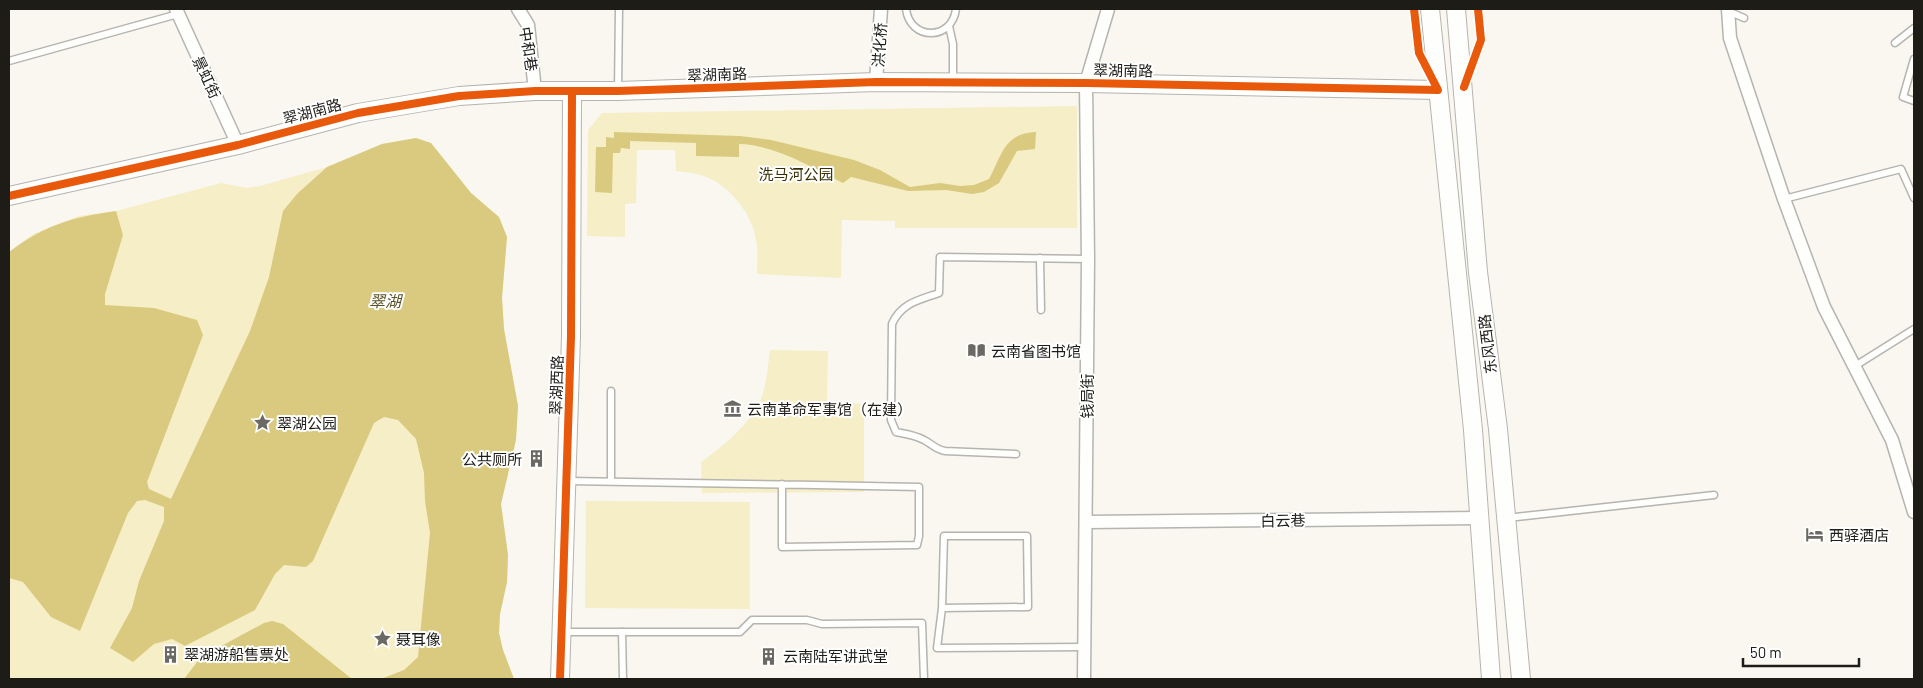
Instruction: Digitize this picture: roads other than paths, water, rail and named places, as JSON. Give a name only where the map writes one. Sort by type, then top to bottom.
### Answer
[{"type":"street","name":"中和巷","points":[[518,9],[528,25],[535,91]]},
{"type":"street","name":"洪化桥","points":[[876,82],[881,9]]},
{"type":"street","name":"钱局街","points":[[1084,679],[1087,522],[1088,259],[1086,83],[1108,9]]},
{"type":"street","name":"东风西路","points":[[1430,9],[1472,420],[1491,679]]},
{"type":"street","name":"东风西路","points":[[1456,9],[1461,49],[1478,272],[1498,428],[1521,679]]},
{"type":"street","points":[[1728,10],[1730,38],[1784,199],[1824,307],[1892,440],[1914,512]]},
{"type":"street","name":"景虹街","points":[[177,11],[238,145]]},
{"type":"street","name":"翠湖南路","points":[[9,196],[238,145],[358,112],[459,96],[535,91],[618,91],[876,82],[1086,83],[1438,90]]},
{"type":"street","name":"翠湖西路","points":[[560,679],[560,632],[571,336],[572,92]]},
{"type":"street","name":"白云巷","points":[[1087,522],[1479,518]]},
{"type":"lane","points":[[618,91],[619,9]]},
{"type":"lane","points":[[906,9],[909,22],[920,31],[934,34],[949,26],[955,16],[956,9]]},
{"type":"lane","points":[[1728,10],[1744,18]]},
{"type":"lane","points":[[9,61],[177,11]]},
{"type":"lane","points":[[949,26],[953,44],[953,83]]},
{"type":"lane","points":[[1895,43],[1914,28]]},
{"type":"lane","points":[[1914,59],[1903,97],[1914,101]]},
{"type":"lane","points":[[1784,199],[1901,169],[1914,198]]},
{"type":"lane","points":[[1016,454],[945,452],[935,449],[928,441],[918,436],[896,432],[891,420],[892,324],[896,314],[905,306],[939,293],[940,257],[1088,259]]},
{"type":"lane","points":[[1040,258],[1040,310]]},
{"type":"lane","points":[[1855,366],[1914,329]]},
{"type":"lane","points":[[611,391],[611,481]]},
{"type":"lane","points":[[566,481],[611,481],[782,484],[919,487],[919,536],[917,545],[782,547],[782,484]]},
{"type":"lane","points":[[1505,519],[1714,495]]},
{"type":"lane","points":[[942,608],[1028,607],[1027,536],[944,536],[942,608],[937,648],[1085,647]]},
{"type":"lane","points":[[560,632],[740,632],[752,620],[807,620],[822,624],[922,623],[924,679]]},
{"type":"lane","points":[[622,632],[623,679]]},
{"type":"water","points":[[614,132],[740,136],[771,140],[854,160],[880,170],[910,187],[940,183],[960,186],[974,185],[989,179],[1001,154],[1010,141],[1025,133],[1036,132],[1035,149],[1017,151],[999,183],[984,192],[972,194],[946,190],[908,191],[851,177],[843,183],[793,158],[753,145],[739,144],[739,157],[696,156],[696,143],[630,141],[630,149],[621,148],[620,153],[613,153],[612,193],[595,192],[596,147],[606,147],[606,137],[614,138]]},
{"type":"water","name":"翠湖","points":[[416,138],[431,143],[471,193],[499,217],[507,237],[502,298],[504,329],[518,406],[516,440],[501,504],[508,555],[507,582],[500,614],[499,633],[514,679],[381,679],[404,670],[418,657],[430,533],[425,501],[424,473],[416,439],[398,420],[384,417],[374,423],[313,561],[306,567],[284,565],[275,574],[255,610],[185,646],[172,639],[154,644],[133,662],[110,648],[132,608],[139,581],[164,521],[164,507],[145,500],[137,501],[128,513],[80,631],[51,617],[23,582],[9,578],[9,252],[35,235],[72,219],[116,211],[123,235],[105,294],[105,305],[154,308],[197,320],[203,335],[147,482],[149,489],[171,499],[250,331],[269,277],[283,211],[297,194],[327,167],[382,144]]},
{"type":"water","points":[[272,621],[283,624],[352,679],[184,679],[201,657],[264,623]]},
{"type":"place","name":"云南省图书馆","points":[[977,351]]},
{"type":"place","name":"云南革命军事馆（在建）","points":[[733,409]]},
{"type":"place","name":"翠湖公园","points":[[263,423]]},
{"type":"place","name":"公共厕所","points":[[536,459]]},
{"type":"place","name":"西驿酒店","points":[[1815,535]]},
{"type":"place","name":"聂耳像","points":[[382,639]]},
{"type":"place","name":"翠湖游船售票处","points":[[170,654]]},
{"type":"place","name":"云南陆军讲武堂","points":[[769,656]]},
{"type":"park label","name":"洗马河公园","points":[[796,174]]}]
